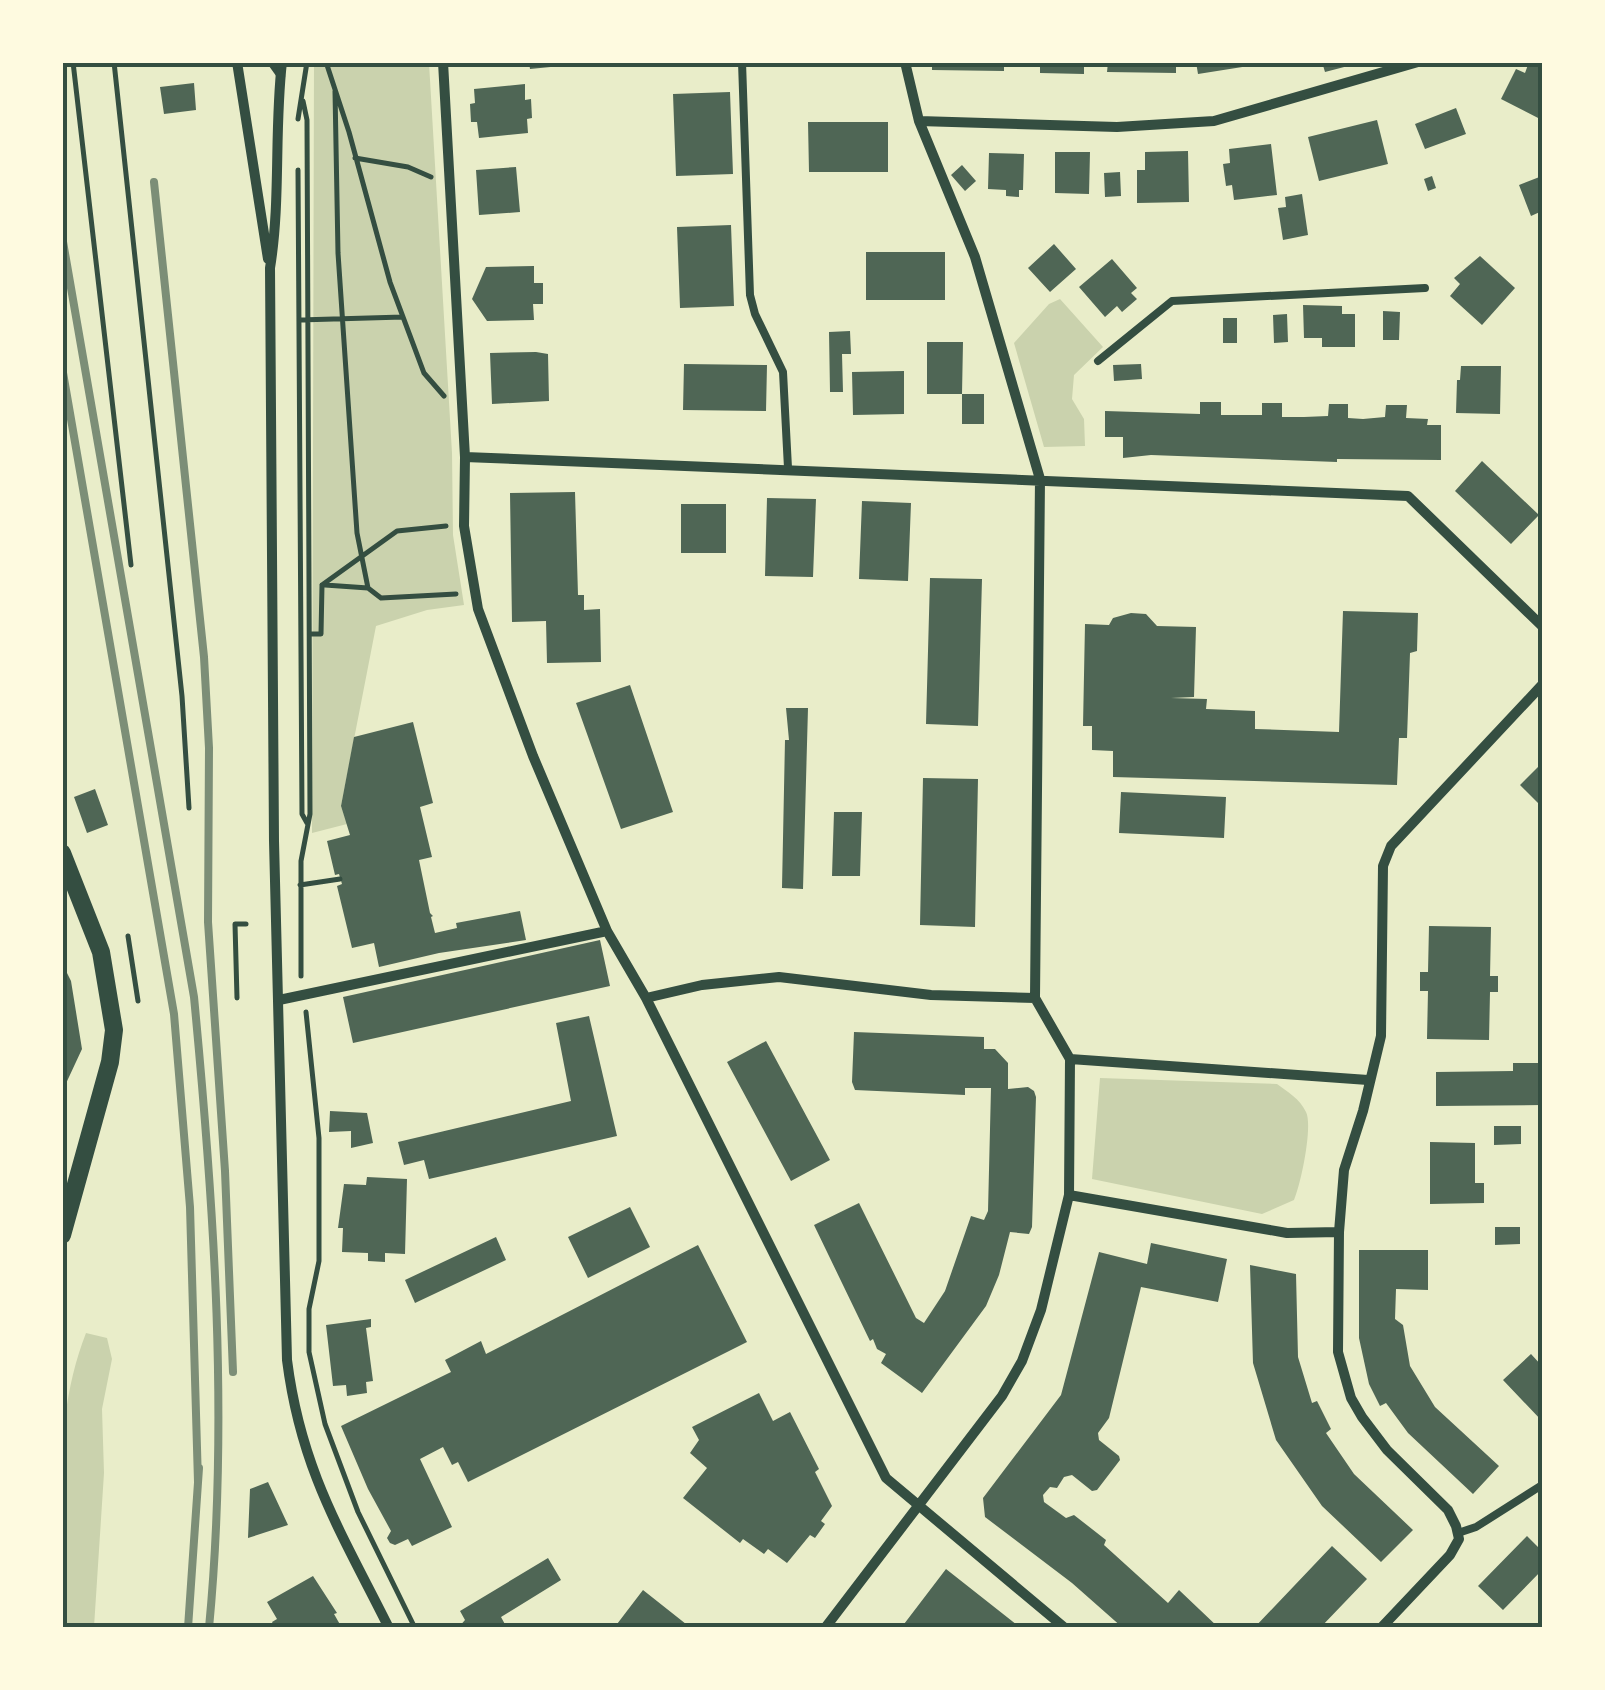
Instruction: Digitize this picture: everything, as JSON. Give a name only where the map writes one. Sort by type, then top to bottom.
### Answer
[{"type":"street","points":[[270,268],[277,222],[276,147],[282,62]]},
{"type":"street","points":[[443,62],[465,457],[464,526],[478,609],[533,756],[607,931],[646,998],[886,1478],[1065,1628]]},
{"type":"street","points":[[825,1628],[1002,1396],[1022,1361],[1042,1310],[1069,1194],[1070,1059],[1035,998],[1040,480],[975,257],[918,121],[905,62]]},
{"type":"street","points":[[918,121],[1117,127],[1214,121],[1418,62]]},
{"type":"street","points":[[239,66],[270,268],[274,821],[286,1330],[293,1405],[311,1469],[326,1504],[389,1628]]},
{"type":"street","points":[[465,457],[1408,496],[1542,626]]},
{"type":"street","points":[[1381,1628],[1450,1555],[1458,1533],[1448,1510],[1372,1433],[1352,1398],[1338,1352],[1344,1170],[1364,1110],[1381,1036],[1383,866],[1390,846],[1542,686]]},
{"type":"street","points":[[62,853],[101,952],[114,1030],[110,1062],[67,1179],[62,1236]]},
{"type":"street","points":[[279,1000],[607,931]]},
{"type":"street","points":[[646,998],[702,985],[779,977],[931,995],[1035,998]]},
{"type":"street","points":[[1070,1059],[1368,1080]]},
{"type":"street","points":[[1069,1194],[1287,1233],[1339,1232]]},
{"type":"lane","points":[[272,62],[281,76]]},
{"type":"lane","points":[[742,62],[750,295],[783,372],[788,468]]},
{"type":"lane","points":[[1098,361],[1172,301],[1425,288]]},
{"type":"lane","points":[[1458,1533],[1476,1527],[1542,1485]]},
{"type":"path","points":[[73,62],[131,565]]},
{"type":"path","points":[[114,62],[182,696],[190,808]]},
{"type":"path","points":[[306,634],[307,62]]},
{"type":"path","points":[[326,62],[403,318],[424,374],[442,396]]},
{"type":"path","points":[[335,90],[344,318],[360,556],[368,588]]},
{"type":"path","points":[[300,968],[300,886],[310,814],[299,320],[298,119],[304,101]]},
{"type":"path","points":[[355,158],[408,167],[452,186]]},
{"type":"path","points":[[299,320],[403,318]]},
{"type":"path","points":[[322,585],[397,531],[443,526]]},
{"type":"path","points":[[306,634],[322,634],[322,585]]},
{"type":"path","points":[[322,585],[368,588],[381,598],[453,595]]},
{"type":"path","points":[[300,886],[340,879]]},
{"type":"path","points":[[238,998],[235,924],[246,924]]},
{"type":"path","points":[[128,936],[138,1001]]},
{"type":"path","points":[[301,1036],[310,1036],[318,1138],[319,1262],[310,1309],[309,1352],[325,1424],[345,1478],[388,1578],[415,1628]]},
{"type":"green space","points":[[314,63],[429,63],[452,453],[453,535],[464,605],[427,610],[376,626],[341,806],[347,824],[312,833]]},
{"type":"green space","points":[[1060,299],[1103,347],[1074,375],[1072,399],[1084,419],[1085,446],[1044,447],[1014,343],[1049,304]]},
{"type":"green space","points":[[1100,1078],[1277,1084],[1300,1103],[1308,1119],[1305,1155],[1294,1200],[1262,1214],[1092,1179]]},
{"type":"green space","points":[[86,1333],[107,1338],[112,1359],[102,1409],[104,1473],[94,1627],[63,1627],[63,1441],[67,1404]]},
{"type":"building","points":[[529,62],[571,62],[571,65],[530,69]]},
{"type":"building","points":[[932,62],[1004,62],[1004,71],[932,70]]},
{"type":"building","points":[[1040,62],[1084,62],[1084,74],[1040,73]]},
{"type":"building","points":[[1108,62],[1176,62],[1176,73],[1107,72]]},
{"type":"building","points":[[1196,62],[1255,62],[1255,65],[1198,74]]},
{"type":"building","points":[[1322,62],[1347,62],[1348,66],[1325,72]]},
{"type":"building","points":[[1529,62],[1542,65],[1542,120],[1501,99],[1516,69],[1525,73]]},
{"type":"building","points":[[194,83],[196,110],[164,114],[160,87]]},
{"type":"building","points":[[525,84],[525,100],[531,99],[528,133],[479,138],[477,122],[471,122],[474,89]]},
{"type":"building","points":[[730,92],[733,174],[676,176],[673,94]]},
{"type":"building","points":[[1456,108],[1466,134],[1425,149],[1415,124]]},
{"type":"building","points":[[1377,120],[1388,164],[1319,181],[1308,137]]},
{"type":"building","points":[[808,122],[888,122],[888,172],[809,172]]},
{"type":"building","points":[[1271,144],[1277,195],[1234,200],[1232,185],[1226,186],[1223,164],[1230,163],[1229,149]]},
{"type":"building","points":[[1188,151],[1189,202],[1137,203],[1137,170],[1145,170],[1145,152]]},
{"type":"building","points":[[1055,152],[1090,152],[1089,194],[1055,193]]},
{"type":"building","points":[[989,153],[1024,154],[1023,190],[1019,190],[1019,197],[1006,196],[1006,190],[988,189]]},
{"type":"building","points":[[962,165],[976,181],[965,191],[951,175]]},
{"type":"building","points":[[516,167],[520,212],[479,215],[476,170]]},
{"type":"building","points":[[1120,172],[1121,196],[1105,197],[1104,173]]},
{"type":"building","points":[[1432,176],[1436,188],[1428,191],[1424,179]]},
{"type":"building","points":[[1542,176],[1542,211],[1531,216],[1519,185]]},
{"type":"building","points":[[1302,194],[1308,235],[1283,240],[1278,208],[1286,207],[1285,197]]},
{"type":"building","points":[[731,225],[734,306],[680,308],[677,227]]},
{"type":"building","points":[[1054,244],[1076,269],[1050,292],[1028,268]]},
{"type":"building","points":[[866,252],[945,252],[945,300],[866,300]]},
{"type":"building","points":[[1480,256],[1515,288],[1482,325],[1450,296],[1460,284],[1454,278]]},
{"type":"building","points":[[1112,259],[1137,288],[1131,293],[1137,299],[1122,312],[1117,306],[1105,317],[1079,287]]},
{"type":"building","points":[[534,266],[534,283],[543,283],[543,304],[533,304],[534,320],[487,321],[472,299],[486,267]]},
{"type":"building","points":[[1303,305],[1342,306],[1342,314],[1355,314],[1355,347],[1322,347],[1322,338],[1304,338]]},
{"type":"building","points":[[1383,311],[1400,312],[1399,340],[1383,340]]},
{"type":"building","points":[[1287,314],[1288,342],[1274,343],[1273,315]]},
{"type":"building","points":[[1223,318],[1237,318],[1237,343],[1223,343]]},
{"type":"building","points":[[850,331],[851,354],[842,354],[843,392],[830,392],[829,332]]},
{"type":"building","points":[[927,342],[963,342],[962,394],[927,394]]},
{"type":"building","points":[[490,353],[548,354],[549,401],[492,404]]},
{"type":"building","points":[[684,364],[767,365],[766,411],[683,410]]},
{"type":"building","points":[[1141,364],[1142,379],[1114,381],[1113,365]]},
{"type":"building","points":[[1461,366],[1501,366],[1500,414],[1456,413]]},
{"type":"building","points":[[904,371],[904,414],[853,415],[852,372]]},
{"type":"building","points":[[962,394],[984,394],[984,424],[962,424]]},
{"type":"building","points":[[1200,402],[1221,402],[1221,415],[1262,415],[1262,403],[1282,403],[1282,417],[1328,416],[1329,404],[1348,404],[1348,418],[1363,419],[1385,417],[1386,405],[1407,405],[1406,418],[1428,419],[1427,425],[1441,425],[1441,460],[1337,462],[1151,455],[1123,458],[1123,437],[1105,437],[1105,411],[1200,414]]},
{"type":"building","points":[[1482,461],[1539,515],[1511,544],[1455,491]]},
{"type":"building","points":[[575,492],[578,595],[584,595],[584,610],[600,609],[601,662],[547,663],[546,621],[512,622],[510,493]]},
{"type":"building","points":[[767,498],[816,499],[813,577],[765,576]]},
{"type":"building","points":[[862,501],[911,503],[908,581],[859,579]]},
{"type":"building","points":[[681,504],[726,504],[726,553],[681,553]]},
{"type":"building","points":[[930,578],[982,579],[978,726],[926,724]]},
{"type":"building","points":[[1343,611],[1418,613],[1417,651],[1410,653],[1407,738],[1399,738],[1397,785],[1113,777],[1113,751],[1092,750],[1092,726],[1083,726],[1085,624],[1109,625],[1113,618],[1131,613],[1146,614],[1157,626],[1196,627],[1194,697],[1171,698],[1207,699],[1206,709],[1255,711],[1255,729],[1339,732]]},
{"type":"building","points":[[630,685],[673,812],[621,829],[576,703]]},
{"type":"building","points":[[786,708],[808,708],[803,889],[782,888],[785,740],[789,740]]},
{"type":"building","points":[[413,722],[433,803],[420,807],[432,857],[419,860],[435,933],[457,928],[456,923],[520,911],[526,940],[379,967],[374,943],[352,948],[337,886],[342,884],[339,874],[335,875],[327,841],[350,835],[341,806],[354,737]]},
{"type":"building","points":[[1542,763],[1542,807],[1520,785]]},
{"type":"building","points":[[923,778],[978,779],[975,927],[920,925]]},
{"type":"building","points":[[95,789],[108,825],[87,833],[74,797]]},
{"type":"building","points":[[1121,792],[1226,797],[1224,838],[1119,833]]},
{"type":"building","points":[[834,812],[862,812],[860,876],[832,876]]},
{"type":"building","points":[[1429,926],[1491,927],[1490,976],[1498,976],[1498,992],[1490,992],[1489,1040],[1427,1039],[1428,991],[1420,991],[1420,972],[1428,972]]},
{"type":"building","points":[[600,940],[610,986],[353,1043],[343,997]]},
{"type":"building","points":[[62,963],[71,981],[82,1049],[62,1092]]},
{"type":"building","points":[[589,1016],[617,1136],[429,1179],[424,1160],[404,1165],[398,1142],[571,1101],[556,1023]]},
{"type":"building","points":[[854,1032],[984,1037],[984,1049],[995,1049],[1008,1063],[1008,1089],[1028,1087],[1036,1097],[1032,1227],[1029,1234],[1010,1232],[986,1306],[922,1393],[881,1363],[886,1354],[877,1349],[873,1339],[870,1341],[814,1225],[859,1203],[916,1318],[924,1323],[945,1291],[971,1216],[984,1220],[988,1211],[991,1088],[965,1088],[965,1095],[855,1090]]},
{"type":"building","points":[[766,1041],[830,1160],[791,1181],[727,1062]]},
{"type":"building","points":[[1513,1063],[1542,1063],[1542,1105],[1436,1106],[1436,1072],[1513,1071]]},
{"type":"building","points":[[330,1111],[367,1113],[373,1143],[351,1148],[351,1131],[329,1132]]},
{"type":"building","points":[[1494,1126],[1521,1126],[1521,1144],[1494,1145]]},
{"type":"building","points":[[1430,1142],[1475,1143],[1475,1183],[1484,1183],[1484,1203],[1430,1204]]},
{"type":"building","points":[[367,1177],[407,1179],[405,1254],[385,1253],[385,1262],[368,1261],[368,1253],[342,1252],[343,1228],[338,1228],[344,1184],[366,1185]]},
{"type":"building","points":[[630,1207],[650,1247],[588,1278],[568,1237]]},
{"type":"building","points":[[1495,1227],[1520,1227],[1520,1244],[1495,1245]]},
{"type":"building","points":[[496,1237],[506,1260],[415,1303],[405,1280]]},
{"type":"building","points":[[1151,1243],[1227,1259],[1218,1302],[1141,1287],[1109,1418],[1098,1433],[1099,1440],[1120,1460],[1097,1490],[1092,1491],[1072,1475],[1064,1477],[1057,1488],[1050,1487],[1043,1495],[1044,1502],[1066,1518],[1074,1515],[1106,1540],[1104,1545],[1168,1603],[1179,1590],[1219,1628],[1123,1628],[1072,1583],[985,1517],[983,1498],[1061,1395],[1099,1252],[1147,1264]]},
{"type":"building","points":[[698,1245],[747,1342],[468,1482],[458,1462],[452,1465],[443,1447],[420,1459],[452,1527],[412,1546],[408,1539],[395,1545],[390,1543],[387,1538],[391,1531],[341,1426],[451,1372],[445,1360],[481,1341],[486,1354]]},
{"type":"building","points":[[1359,1250],[1428,1250],[1428,1290],[1396,1289],[1395,1319],[1403,1325],[1410,1366],[1435,1407],[1499,1466],[1473,1494],[1408,1433],[1386,1403],[1380,1406],[1369,1384],[1359,1338]]},
{"type":"building","points":[[1250,1265],[1296,1274],[1298,1357],[1312,1403],[1317,1401],[1331,1429],[1326,1433],[1354,1474],[1413,1530],[1381,1562],[1322,1506],[1276,1440],[1253,1363]]},
{"type":"building","points":[[371,1319],[371,1327],[366,1328],[373,1381],[366,1382],[367,1393],[347,1396],[346,1385],[333,1386],[326,1325]]},
{"type":"building","points":[[1531,1354],[1542,1366],[1542,1421],[1503,1380]]},
{"type":"building","points":[[759,1393],[773,1421],[790,1412],[819,1469],[815,1472],[832,1506],[815,1538],[810,1535],[787,1563],[768,1549],[764,1554],[743,1539],[740,1543],[683,1498],[707,1468],[690,1453],[699,1440],[692,1427]]},
{"type":"building","points":[[268,1482],[288,1525],[248,1538],[250,1489]]},
{"type":"building","points":[[1527,1536],[1542,1551],[1542,1570],[1503,1610],[1478,1586]]},
{"type":"building","points":[[1332,1546],[1367,1579],[1320,1628],[1254,1628]]},
{"type":"building","points":[[548,1558],[561,1580],[501,1617],[507,1628],[458,1628],[465,1620],[460,1611]]},
{"type":"building","points":[[946,1569],[1021,1628],[901,1628]]},
{"type":"building","points":[[313,1576],[342,1628],[275,1628],[272,1622],[277,1619],[267,1602]]},
{"type":"building","points":[[643,1590],[691,1628],[614,1628]]},
{"type":"railway","points":[[154,182],[204,657],[209,748],[208,922],[225,1171],[233,1372]]},
{"type":"railway","points":[[62,236],[194,997],[213,1233],[218,1392],[218,1471],[209,1628]]},
{"type":"railway","points":[[62,367],[174,1014],[190,1207],[198,1482]]},
{"type":"railway","points":[[188,1628],[199,1468]]}]
